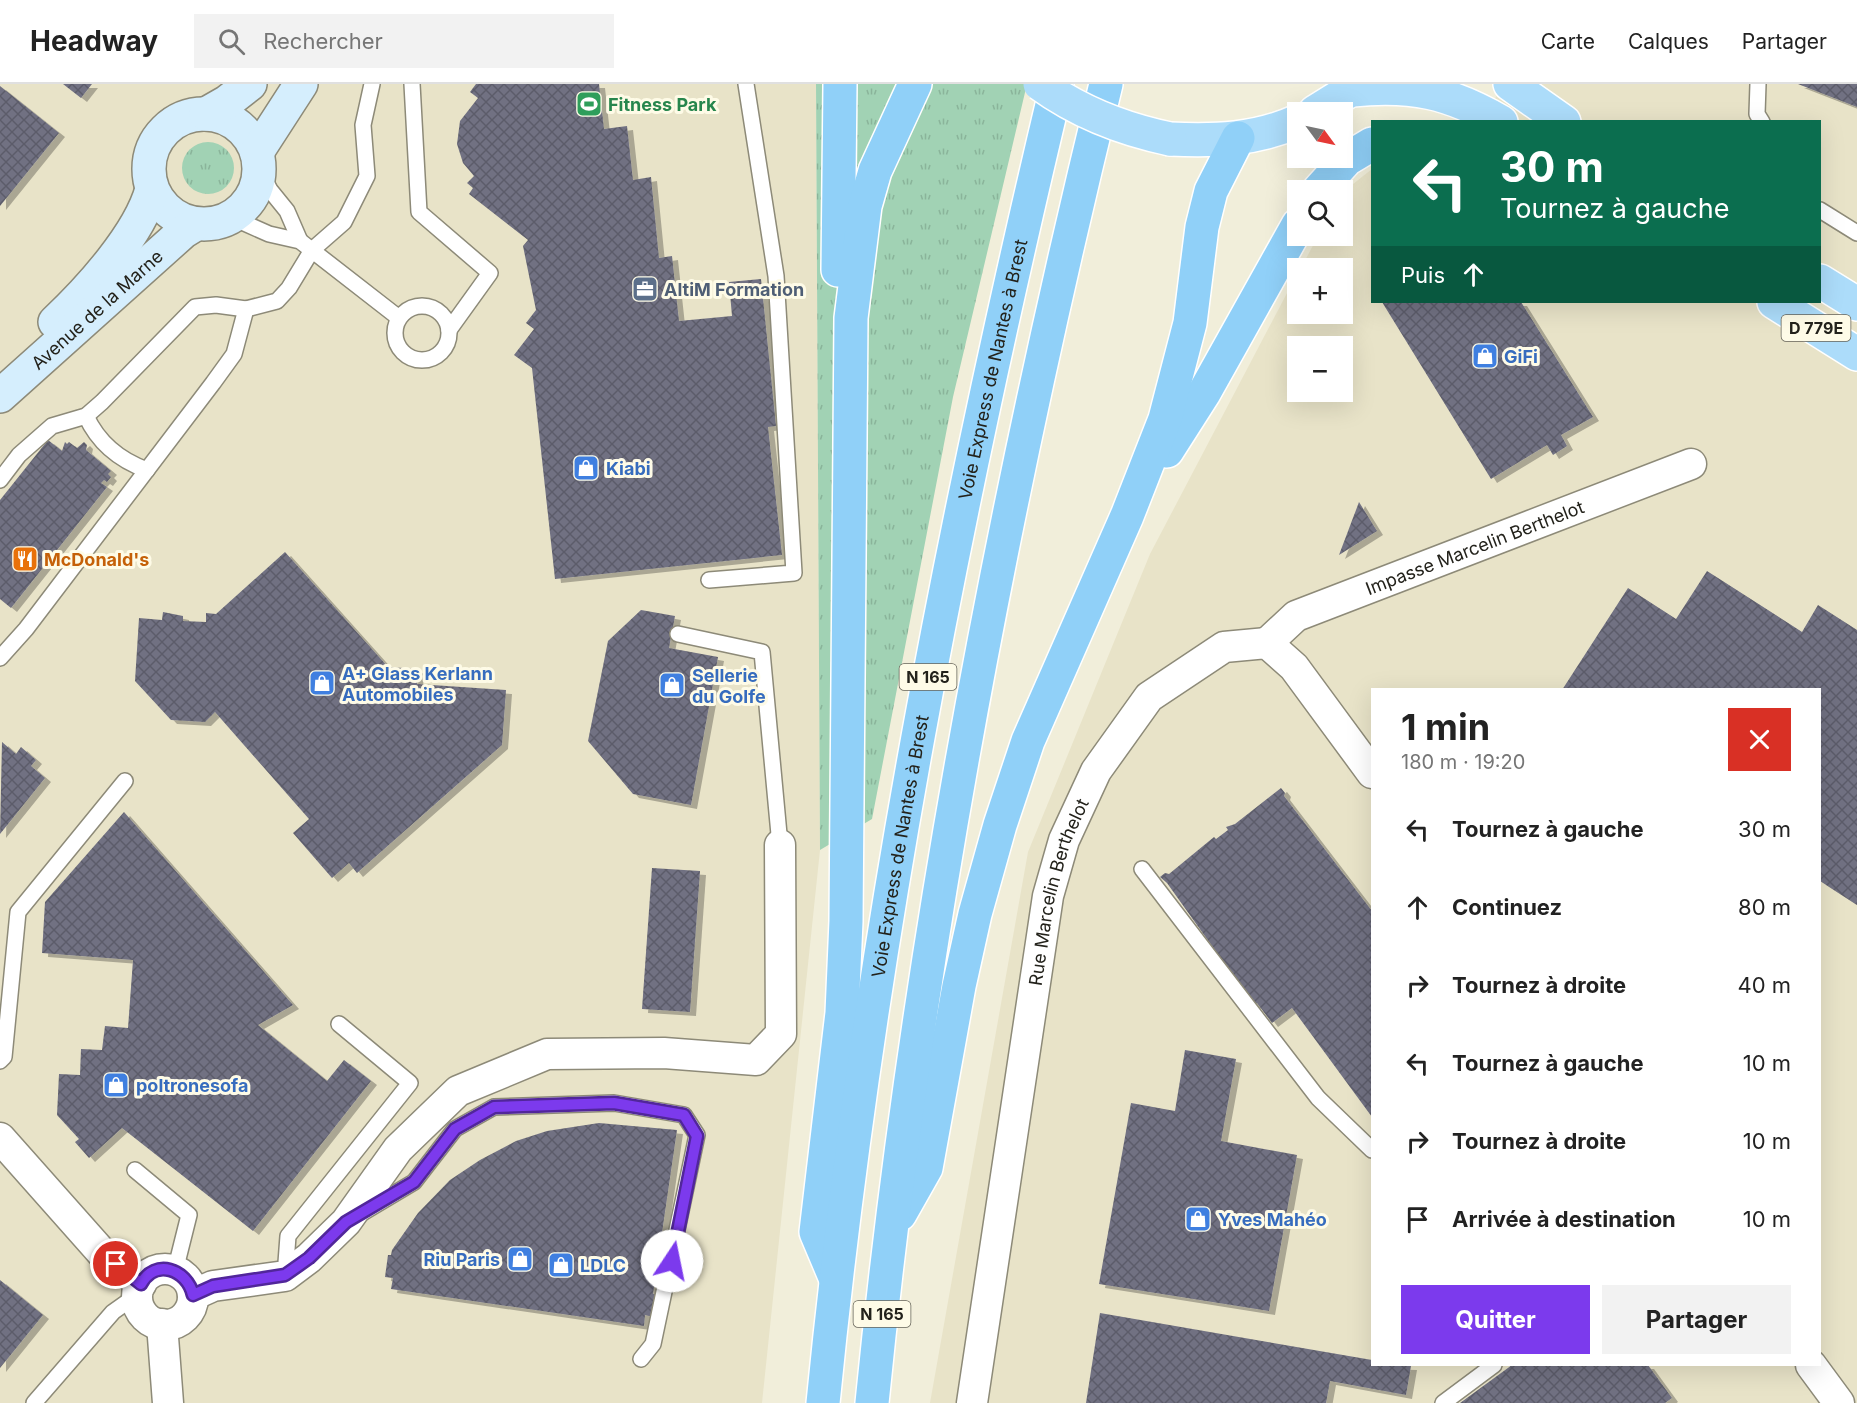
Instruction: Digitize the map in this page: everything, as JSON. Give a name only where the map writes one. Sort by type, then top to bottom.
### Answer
[{"type":"highway","points":[[840,84],[837,277],[851,318]]},
{"type":"highway","points":[[836,1278],[816,1232],[842,1013],[846,921],[851,318],[865,206],[875,171],[915,84]]},
{"type":"highway","name":"Voie Express de Nantes à Brest","points":[[823,1403],[836,1278],[876,984],[915,746],[961,503],[1057,84]]},
{"type":"highway","name":"N 165","points":[[872,1403],[924,994],[950,828],[1050,326],[1106,84]]},
{"type":"highway","points":[[893,1225],[926,1168],[959,986],[975,914],[1000,825],[1029,741],[1127,516],[1165,419],[1181,363],[1197,283],[1202,227],[1211,190],[1238,138]]},
{"type":"highway","points":[[1327,180],[1347,159],[1371,145]]},
{"type":"highway","points":[[1127,516],[1204,393],[1287,245]]},
{"type":"main road","points":[[206,114],[227,102],[250,84]]},
{"type":"main road","points":[[258,162],[301,84]]},
{"type":"main road","points":[[1040,84],[1079,110],[1107,122],[1138,133],[1170,139],[1215,141],[1266,133],[1287,125]]},
{"type":"main road","points":[[1510,84],[1561,120]]},
{"type":"main road","points":[[1331,102],[1356,87],[1413,87],[1436,92],[1463,102],[1497,120]]},
{"type":"main road","points":[[206,114],[223,117],[238,125],[250,137],[258,162],[257,187],[250,202],[238,213],[210,223],[170,212],[152,189],[150,159],[155,144],[164,131],[190,116],[206,114]]},
{"type":"main road","name":"Avenue de la Marne","points":[[0,371],[63,315],[91,285],[125,240],[148,202],[152,189]]},
{"type":"main road","name":"Avenue de la Marne","points":[[0,396],[183,232],[210,223]]},
{"type":"main road","name":"D 779E","points":[[1821,282],[1857,304]]},
{"type":"main road","name":"D 779E","points":[[1776,303],[1857,354]]},
{"type":"street","name":"Impasse Marcelin Berthelot","points":[[1267,643],[1296,616],[1691,464]]},
{"type":"street","points":[[1267,643],[1294,667],[1371,772]]},
{"type":"street","name":"Rue Marcelin Berthelot","points":[[972,1403],[1048,896],[1064,840],[1096,771],[1149,697],[1224,647],[1267,643]]},
{"type":"street","points":[[193,1295],[213,1286],[285,1275],[309,1258],[346,1222],[398,1149],[458,1091],[546,1054],[664,1053],[756,1060],[781,1034],[780,845]]},
{"type":"street","points":[[0,1138],[103,1254],[139,1290],[142,1314],[149,1320],[162,1324],[176,1323],[189,1312],[193,1295],[186,1278],[175,1271],[161,1269],[152,1272],[139,1290]]},
{"type":"street","points":[[162,1324],[168,1403]]},
{"type":"street","points":[[1812,1366],[1839,1403]]},
{"type":"lane","points":[[0,480],[19,455],[52,426],[86,416],[195,307],[216,305],[246,309],[277,301],[289,288],[306,246],[344,222],[367,176],[363,125],[372,84]]},
{"type":"lane","points":[[412,84],[419,212],[490,273],[449,330],[447,343],[438,356],[415,360],[406,357],[396,343],[394,334],[399,318],[414,307],[433,308],[446,321],[449,330]]},
{"type":"lane","points":[[709,580],[794,573],[776,276],[746,84]]},
{"type":"lane","points":[[1758,84],[1757,114],[1761,120]]},
{"type":"lane","points":[[258,162],[270,190],[288,211],[306,246]]},
{"type":"lane","points":[[1821,211],[1857,233]]},
{"type":"lane","points":[[210,223],[242,222],[268,234],[306,246],[399,318]]},
{"type":"lane","points":[[0,658],[26,629],[234,354],[246,309]]},
{"type":"lane","points":[[86,416],[95,436],[129,464],[147,470]]},
{"type":"lane","points":[[678,634],[762,652],[780,845]]},
{"type":"lane","points":[[0,1061],[4,1057],[18,912],[125,781]]},
{"type":"lane","points":[[1142,869],[1318,1098],[1371,1149]]},
{"type":"lane","points":[[285,1275],[288,1236],[410,1083],[339,1024]]},
{"type":"lane","points":[[346,1222],[414,1182],[455,1129],[494,1107],[614,1103],[684,1115],[697,1136],[653,1344],[641,1359]]},
{"type":"lane","points":[[135,1170],[189,1215],[175,1271]]},
{"type":"lane","points":[[34,1403],[112,1312],[139,1290]]},
{"type":"lane","points":[[1443,1403],[1493,1366]]},
{"type":"shaded area","points":[[0,84],[816,84],[820,850],[762,1403],[0,1403]]},
{"type":"shaded area","points":[[1504,84],[1857,84],[1857,1403],[930,1403],[1028,852],[1150,554],[1287,293],[1287,324],[1353,324],[1353,258],[1306,258],[1313,246],[1353,246],[1353,184],[1371,170],[1371,303],[1821,303],[1821,120],[1482,120]]},
{"type":"green space","points":[[816,84],[1027,84],[953,397],[872,819],[820,850]]},
{"type":"green space","points":[[203,142],[213,142],[222,146],[230,154],[234,168],[230,182],[222,190],[213,194],[203,194],[194,190],[186,182],[182,173],[182,163],[186,154],[194,146]]},
{"type":"building","points":[[63,84],[92,84],[81,98]]},
{"type":"building","points":[[476,84],[599,84],[604,129],[627,126],[633,180],[651,177],[659,258],[672,256],[679,321],[732,316],[729,282],[761,279],[776,426],[768,427],[782,555],[555,579],[532,368],[514,355],[534,329],[526,323],[536,310],[523,246],[528,240],[469,194],[473,188],[467,183],[474,176],[463,163],[457,144],[460,121],[478,98],[470,92]]},
{"type":"building","points":[[1798,84],[1857,84],[1857,107]]},
{"type":"building","points":[[0,86],[59,133],[0,206]]},
{"type":"building","name":"GiFi","points":[[1383,303],[1522,303],[1593,417],[1561,435],[1567,446],[1553,455],[1547,445],[1491,479]]},
{"type":"building","name":"McDonald's","points":[[48,440],[62,451],[65,442],[77,448],[84,442],[87,445],[86,450],[111,471],[108,474],[111,477],[107,482],[104,480],[101,483],[107,487],[11,608],[0,599],[0,500]]},
{"type":"building","points":[[1359,502],[1377,531],[1339,555]]},
{"type":"building","points":[[285,552],[388,667],[418,669],[417,684],[506,690],[502,745],[357,873],[349,863],[332,878],[293,833],[309,819],[215,712],[205,722],[171,720],[135,681],[139,618],[162,620],[163,612],[183,616],[183,621],[206,622],[206,613],[216,614]]},
{"type":"building","points":[[1707,571],[1802,632],[1818,605],[1857,630],[1857,905],[1821,882],[1821,688],[1563,688],[1628,588],[1676,619]]},
{"type":"building","points":[[641,610],[675,616],[669,648],[718,657],[691,805],[633,794],[588,741],[608,641]]},
{"type":"building","points":[[2,742],[16,754],[21,747],[36,760],[31,766],[45,778],[0,834]]},
{"type":"building","points":[[1281,788],[1285,793],[1284,796],[1371,910],[1371,1116],[1292,1008],[1272,1023],[1257,1003],[1254,1005],[1167,883],[1160,877],[1165,873],[1169,874],[1214,837],[1216,839],[1228,830],[1226,827],[1235,824]]},
{"type":"building","points":[[124,812],[293,1005],[258,1025],[327,1081],[344,1060],[371,1081],[253,1231],[122,1128],[89,1158],[75,1142],[79,1139],[57,1115],[59,1074],[80,1075],[81,1049],[102,1050],[105,1026],[128,1028],[133,960],[42,953],[45,902]]},
{"type":"building","points":[[652,868],[700,871],[690,1012],[642,1009]]},
{"type":"building","name":"Yves Mahéo","points":[[1185,1050],[1236,1059],[1221,1141],[1297,1155],[1269,1311],[1099,1284],[1131,1103],[1175,1111]]},
{"type":"building","points":[[599,1123],[677,1130],[653,1294],[656,1294],[653,1317],[645,1315],[644,1326],[391,1289],[393,1278],[385,1277],[388,1255],[391,1255],[392,1250],[418,1213],[450,1180],[480,1160],[516,1141],[547,1131]]},
{"type":"building","points":[[0,1280],[43,1315],[0,1368]]},
{"type":"building","points":[[1100,1313],[1371,1360],[1371,1366],[1411,1366],[1406,1395],[1330,1381],[1326,1403],[1086,1403]]},
{"type":"building","points":[[1511,1366],[1649,1366],[1672,1398],[1665,1403],[1460,1403]]},
{"type":"place","name":"Fitness Park","points":[[589,104]]},
{"type":"place","name":"AltiM Formation","points":[[645,289]]},
{"type":"place","name":"GiFi","points":[[1485,356]]},
{"type":"place","name":"Kiabi","points":[[586,468]]},
{"type":"place","name":"McDonald's","points":[[25,559]]},
{"type":"place","name":"A+ Glass Kerlann Automobiles","points":[[322,683]]},
{"type":"place","name":"Sellerie du Golfe","points":[[672,685]]},
{"type":"place","name":"poltronesofa","points":[[116,1085]]},
{"type":"place","name":"Yves Mahéo","points":[[1198,1219]]},
{"type":"place","name":"Riu Paris","points":[[520,1259]]},
{"type":"place","name":"LDLC","points":[[561,1265]]},
{"type":"route","points":[[116,1264],[141,1284],[144,1278],[152,1272],[161,1269],[180,1272],[191,1286],[193,1295],[213,1286],[285,1275],[309,1258],[346,1222],[414,1182],[455,1129],[494,1107],[614,1103],[684,1115],[697,1136],[672,1261]]}]
